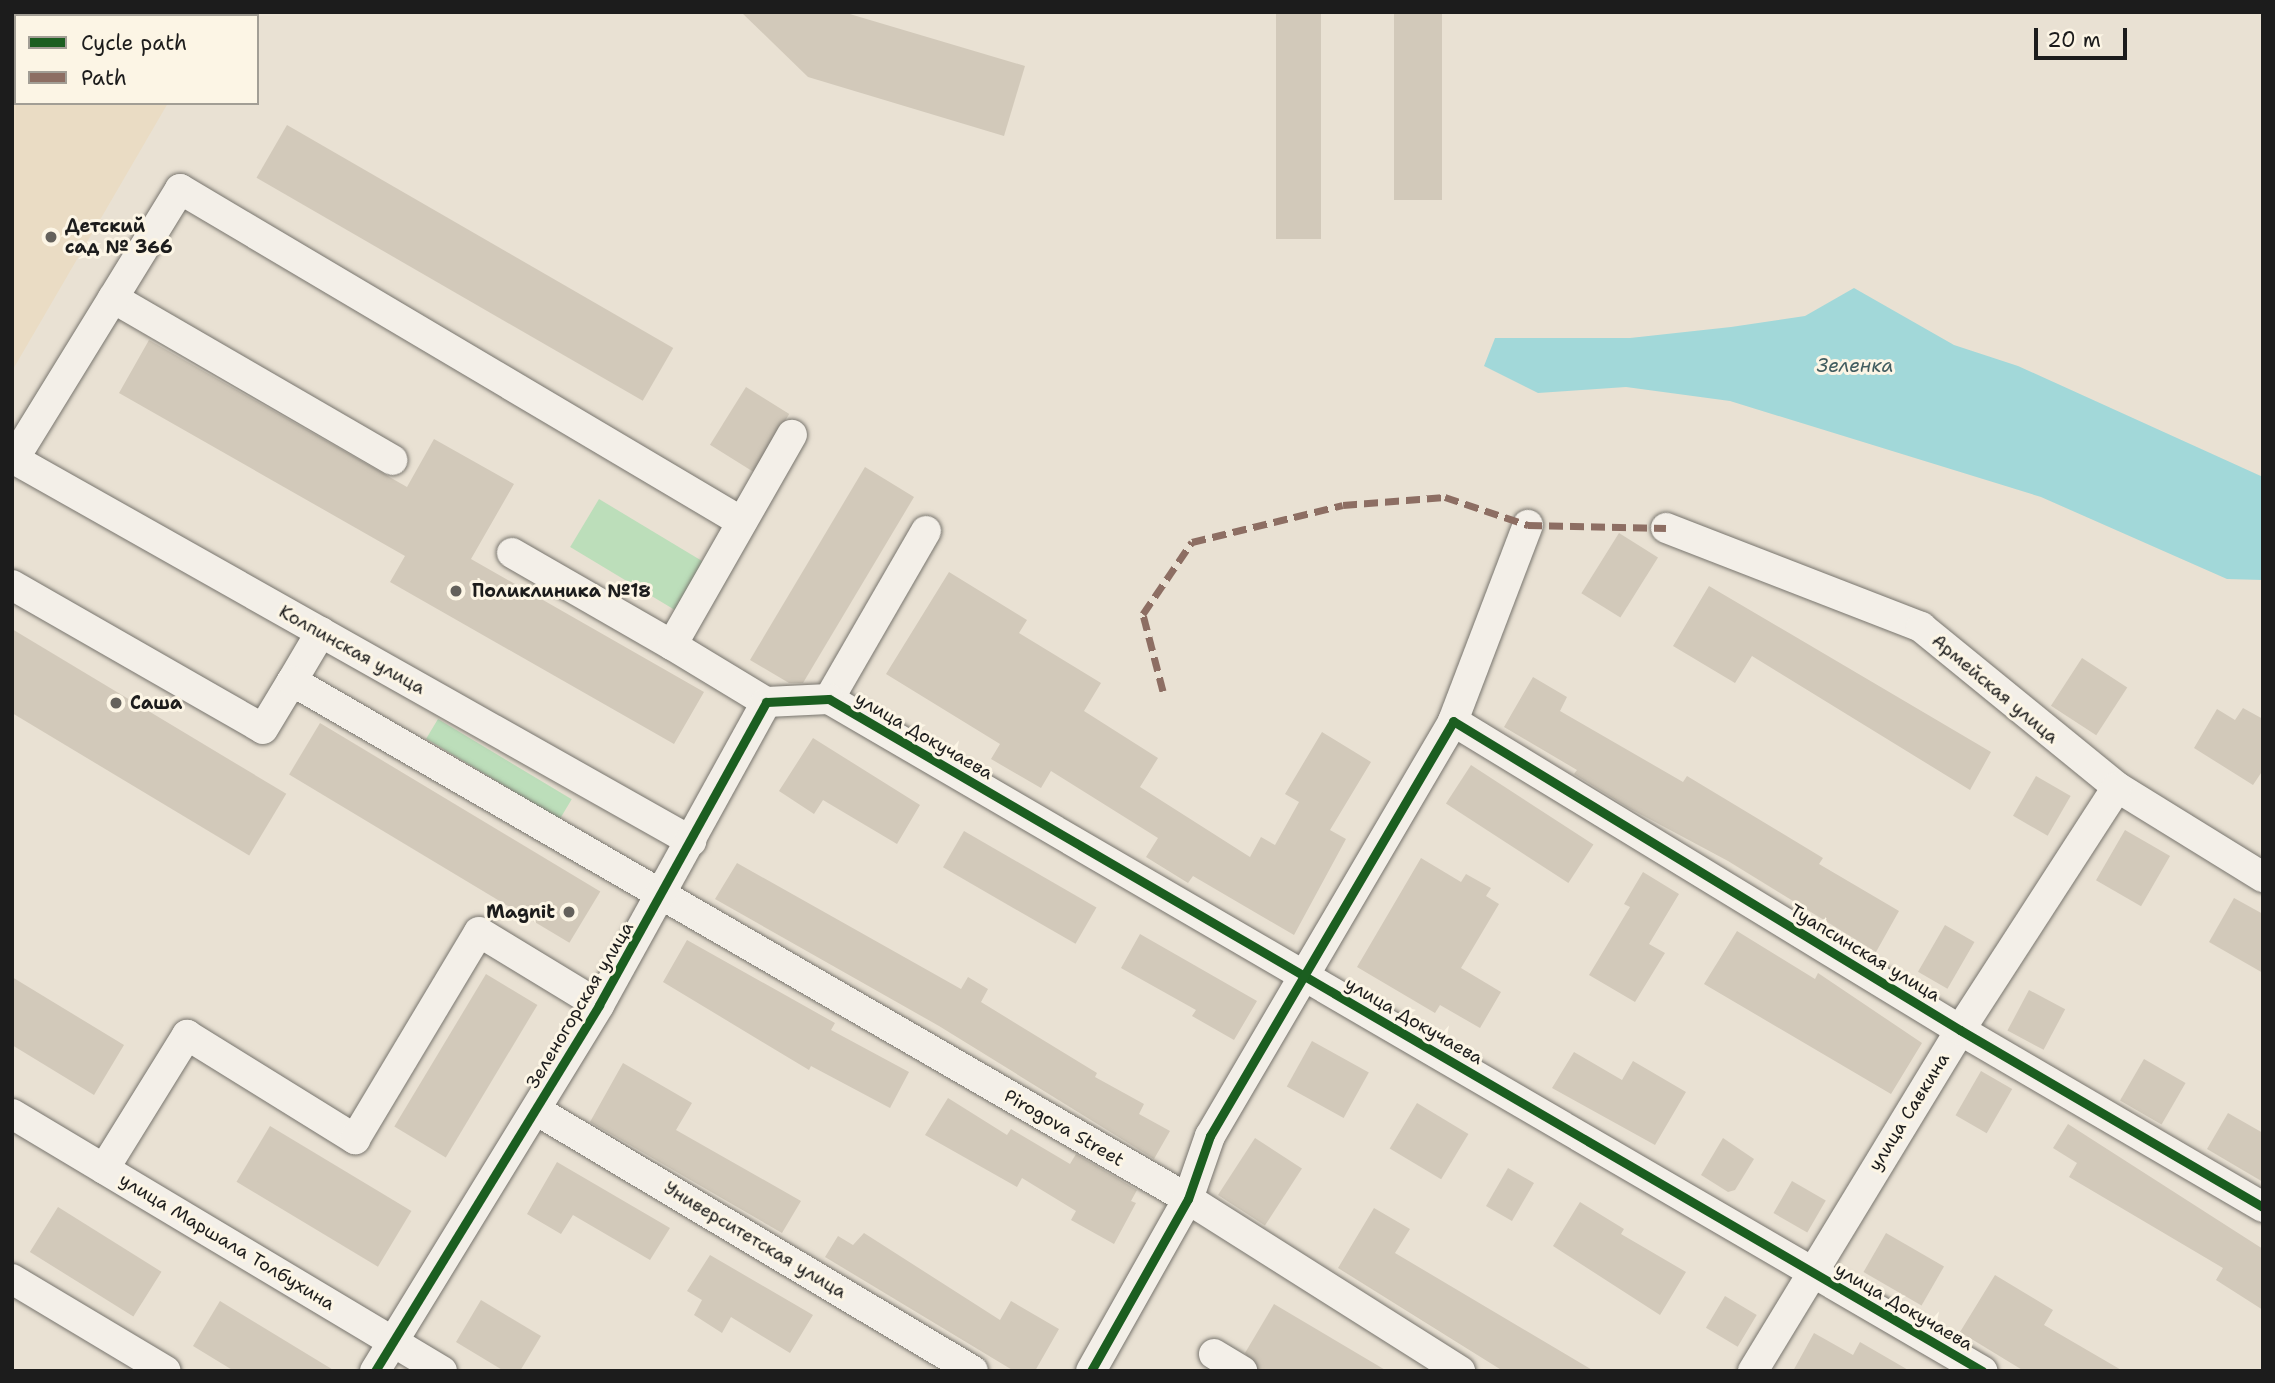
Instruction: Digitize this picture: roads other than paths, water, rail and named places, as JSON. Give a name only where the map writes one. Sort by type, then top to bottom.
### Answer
[{"type":"street","points":[[13,459],[180,189],[742,522]]},
{"type":"street","points":[[113,298],[392,460]]},
{"type":"street","points":[[673,645],[792,435]]},
{"type":"street","name":"Колпинская улица","points":[[13,459],[691,841]]},
{"type":"street","points":[[1091,1371],[1188,1199],[1210,1136],[1453,720],[1528,525]]},
{"type":"street","name":"Армейская улица","points":[[1666,528],[1922,627],[2117,787],[2263,877]]},
{"type":"street","points":[[512,553],[673,645],[765,702],[829,699],[926,531]]},
{"type":"street","points":[[12,585],[263,729],[321,632]]},
{"type":"street","name":"Pirogova Street","points":[[292,681],[1188,1199],[1460,1371]]},
{"type":"street","name":"улица Докучаева","points":[[829,699],[1982,1371]]},
{"type":"street","name":"Зеленогорская улица","points":[[375,1371],[599,1005],[663,895],[765,702]]},
{"type":"street","name":"Туапсинская улица","points":[[1453,720],[1960,1030],[2263,1207]]},
{"type":"street","name":"улица Савкина","points":[[1753,1371],[1811,1271],[1960,1030],[2117,787]]},
{"type":"street","points":[[104,1169],[187,1035],[355,1139],[479,932],[599,1005]]},
{"type":"street","name":"Университетская улица","points":[[536,1110],[973,1371]]},
{"type":"street","name":"улица Маршала Толбухина","points":[[12,1114],[442,1371]]},
{"type":"street","points":[[12,1279],[166,1371]]},
{"type":"street","points":[[1214,1354],[1242,1371]]},
{"type":"water","name":"Зеленка","points":[[1854,288],[1954,345],[2018,366],[2263,477],[2263,580],[2227,579],[2041,497],[1730,401],[1626,387],[1538,393],[1484,366],[1495,338],[1630,338],[1731,327],[1805,316]]},
{"type":"place","name":"Детский сад № 366","points":[[51,237]]},
{"type":"place","name":"Поликлиника №18","points":[[456,591]]},
{"type":"place","name":"Саша","points":[[116,703]]},
{"type":"place","name":"Magnit","points":[[569,912]]}]
